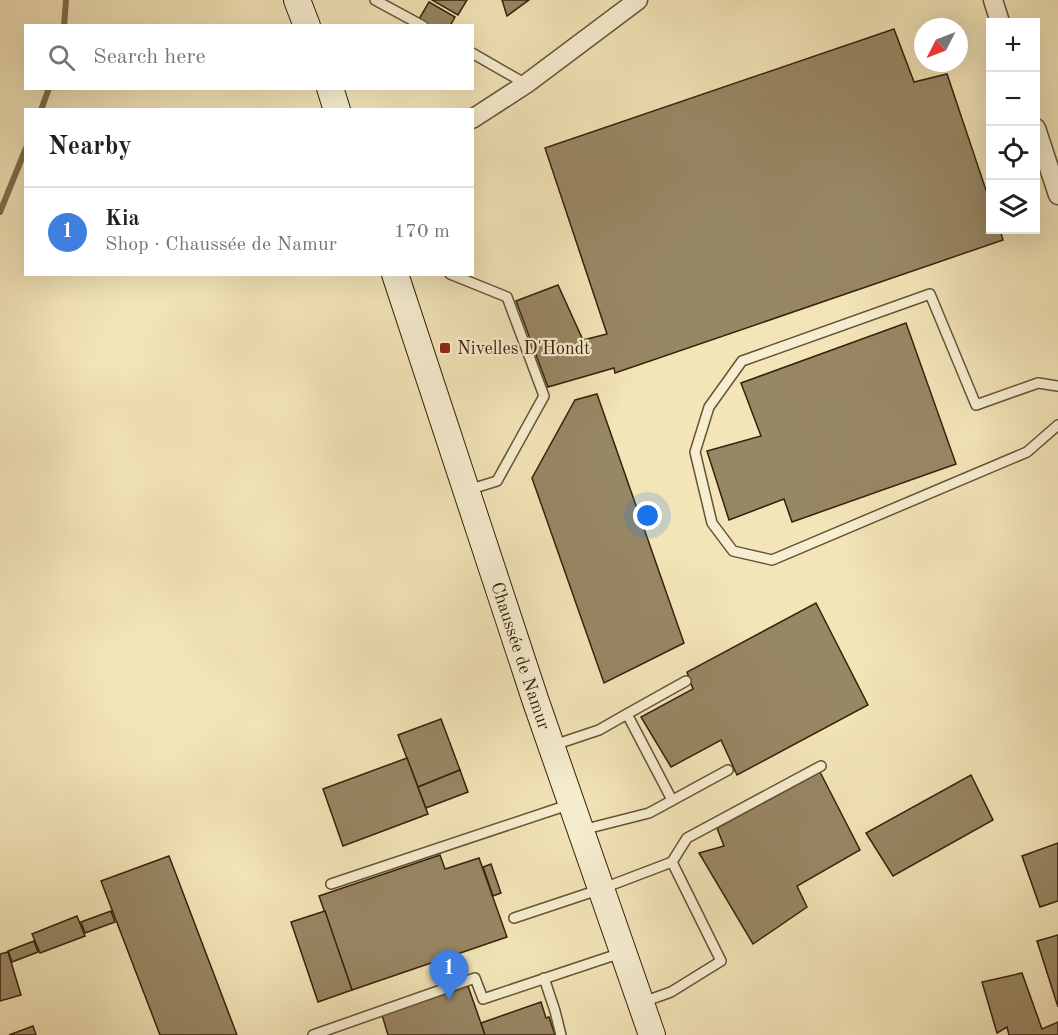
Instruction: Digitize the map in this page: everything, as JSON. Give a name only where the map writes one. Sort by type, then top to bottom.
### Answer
[{"type":"main road","points":[[297,0],[306,24]]},
{"type":"main road","points":[[331,90],[336,108]]},
{"type":"main road","name":"Chaussée de Namur","points":[[398,276],[551,746],[652,1035]]},
{"type":"street","points":[[474,118],[526,84],[638,0]]},
{"type":"street","points":[[993,0],[999,18]]},
{"type":"street","points":[[1040,143],[1058,195]]},
{"type":"lane","points":[[375,0],[419,24]]},
{"type":"lane","points":[[474,54],[526,84]]},
{"type":"lane","points":[[455,276],[507,297],[544,396],[497,481],[466,490]]},
{"type":"lane","points":[[1058,386],[1038,383],[976,405],[930,294],[742,361],[710,407],[695,453],[712,523],[733,551],[772,560],[1027,452],[1058,425]]},
{"type":"lane","points":[[551,746],[599,730],[686,681]]},
{"type":"lane","points":[[627,714],[672,800]]},
{"type":"lane","points":[[514,918],[672,862],[687,838],[821,765]]},
{"type":"lane","points":[[581,830],[649,813],[728,770]]},
{"type":"lane","points":[[331,884],[571,804]]},
{"type":"lane","points":[[641,1003],[671,992],[721,961],[672,862]]},
{"type":"lane","points":[[313,1035],[475,978],[483,999],[623,952]]},
{"type":"lane","points":[[544,978],[561,1035]]},
{"type":"building","points":[[432,0],[467,0],[458,15]]},
{"type":"building","points":[[502,0],[529,0],[507,16]]},
{"type":"building","points":[[429,2],[455,17],[451,24],[416,24]]},
{"type":"building","points":[[894,29],[914,82],[947,74],[986,190],[986,234],[1001,234],[1003,240],[615,373],[614,368],[548,387],[516,301],[558,285],[583,340],[607,334],[545,148]]},
{"type":"building","points":[[906,323],[956,464],[792,522],[784,499],[729,520],[707,451],[761,436],[741,383]]},
{"type":"building","points":[[597,394],[684,643],[604,683],[532,478],[575,400]]},
{"type":"building","points":[[816,603],[868,705],[737,775],[721,740],[671,767],[641,717],[693,689],[687,672]]},
{"type":"building","points":[[441,719],[460,770],[418,787],[398,735]]},
{"type":"building","points":[[407,758],[428,814],[343,846],[323,789]]},
{"type":"building","points":[[460,770],[468,792],[426,808],[418,787]]},
{"type":"building","points":[[820,772],[860,850],[797,886],[807,907],[753,944],[699,853],[724,846],[717,828]]},
{"type":"building","points":[[971,775],[993,820],[893,876],[866,833]]},
{"type":"building","points":[[1058,843],[1058,901],[1040,907],[1022,856]]},
{"type":"building","points":[[440,855],[445,869],[479,858],[507,937],[352,990],[319,896]]},
{"type":"building","points":[[169,856],[237,1035],[160,1035],[101,881]]},
{"type":"building","points":[[491,864],[501,893],[493,896],[483,867]]},
{"type":"building","points":[[111,911],[115,922],[85,933],[81,922]]},
{"type":"building","points":[[325,911],[352,990],[318,1002],[291,922]]},
{"type":"building","points":[[77,916],[85,936],[40,953],[32,934]]},
{"type":"building","points":[[1058,935],[1058,1007],[1037,941]]},
{"type":"building","points":[[34,941],[38,952],[12,962],[8,951]]},
{"type":"building","points":[[8,952],[21,995],[0,1001],[0,954]]},
{"type":"building","points":[[1022,973],[1042,1029],[1058,1022],[1058,1035],[1009,1035],[1007,1027],[997,1033],[982,982]]},
{"type":"building","points":[[468,986],[485,1035],[388,1035],[382,1015]]},
{"type":"building","points":[[541,1002],[555,1035],[485,1035],[481,1023]]},
{"type":"building","points":[[33,1026],[36,1035],[9,1035]]},
{"type":"waterway","points":[[64,24],[66,0]]},
{"type":"waterway","points":[[42,108],[48,90]]},
{"type":"waterway","points":[[0,212],[24,153]]},
{"type":"place","name":"Nivelles D'Hondt","points":[[445,348]]},
{"type":"place","name":"Kia","points":[[449,1000]]}]
